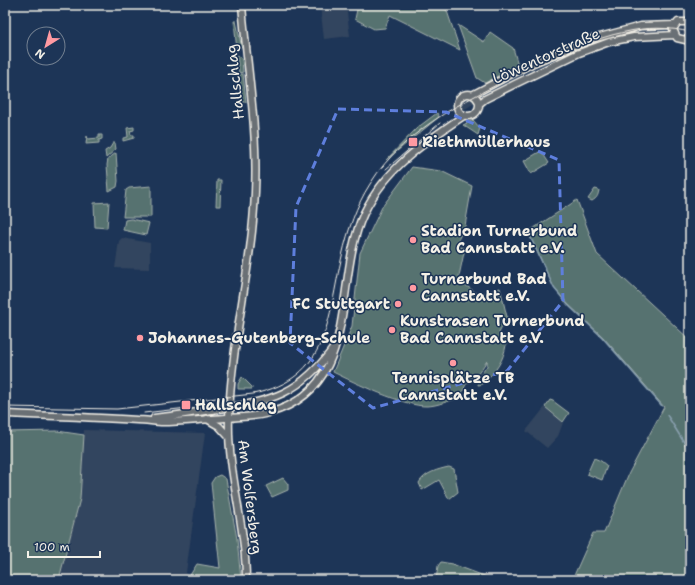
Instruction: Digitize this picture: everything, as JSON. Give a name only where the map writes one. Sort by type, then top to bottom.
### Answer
[{"type":"main road","name":"Hallschlag","points":[[229,418],[233,368],[253,224],[255,192],[256,155],[242,5]]},
{"type":"main road","name":"Löwentorstraße","points":[[448,127],[459,110],[457,104],[460,97],[466,94],[472,95],[533,63],[592,39],[641,26],[674,25],[682,21],[690,22]]},
{"type":"main road","points":[[674,25],[673,29],[675,35]]},
{"type":"main road","name":"Löwentorstraße","points":[[5,414],[163,422],[229,418],[270,413],[300,398],[325,373],[334,355],[343,312],[352,247],[369,203],[387,177],[397,166],[465,115],[474,114],[478,110],[479,104],[485,99],[579,53],[609,42],[627,38],[675,35],[681,40],[690,41]]},
{"type":"main road","points":[[472,95],[477,99],[479,104]]},
{"type":"main road","points":[[459,110],[465,115]]},
{"type":"main road","name":"Löwentorstraße","points":[[138,420],[254,404],[285,393],[303,382],[319,368],[335,346]]},
{"type":"main road","name":"Am Wolfersberg","points":[[229,418],[232,473],[246,568],[246,580]]},
{"type":"main road","points":[[207,419],[223,430],[230,438]]},
{"type":"highlighted area","points":[[338,109],[446,112],[559,160],[563,301],[507,371],[373,408],[290,343],[296,207]]},
{"type":"shaded area","points":[[320,5],[350,5],[347,13],[350,36],[324,39]]},
{"type":"shaded area","points":[[681,25],[690,28],[690,36],[680,34],[677,28]]},
{"type":"shaded area","points":[[662,27],[659,33],[622,36],[555,61],[549,59],[593,40],[628,30]]},
{"type":"shaded area","points":[[465,98],[473,99],[475,103],[463,110],[461,103]]},
{"type":"shaded area","points":[[122,238],[150,243],[150,269],[115,268],[119,241]]},
{"type":"shaded area","points":[[545,407],[563,423],[558,436],[547,448],[526,431]]},
{"type":"shaded area","name":"Hallschlag","points":[[84,430],[205,433],[185,580],[59,579],[80,499]]},
{"type":"green space","points":[[358,5],[440,5],[447,11],[460,50],[390,15],[385,28],[374,29],[355,19]]},
{"type":"green space","points":[[234,21],[236,21],[241,44],[241,47],[237,51]]},
{"type":"green space","points":[[458,25],[484,42],[490,32],[513,48],[518,65],[485,83],[477,78]]},
{"type":"green space","points":[[237,55],[242,59],[243,72],[239,73]]},
{"type":"green space","points":[[239,74],[243,74],[246,102],[242,102]]},
{"type":"green space","points":[[437,113],[439,117],[386,160],[417,128]]},
{"type":"green space","points":[[473,120],[480,128],[478,135],[463,125]]},
{"type":"green space","points":[[134,127],[134,130],[130,131],[131,135],[134,135],[134,138],[123,141],[123,138],[128,137],[127,128]]},
{"type":"green space","points":[[99,135],[102,135],[102,139],[99,140],[99,143],[86,144],[87,136],[88,139],[99,138]]},
{"type":"green space","points":[[113,143],[115,143],[116,149],[106,158],[105,151],[110,148]]},
{"type":"green space","points":[[541,151],[549,163],[531,174],[524,161]]},
{"type":"green space","points":[[116,153],[117,187],[109,191],[108,159]]},
{"type":"green space","name":"Turnerbund Bad Cannstatt e.V.","points":[[412,167],[441,171],[472,186],[465,226],[455,246],[465,248],[459,276],[464,284],[479,295],[500,288],[507,317],[499,333],[507,339],[505,350],[499,365],[492,374],[483,384],[478,385],[480,376],[487,366],[487,361],[475,378],[466,384],[460,398],[431,406],[406,403],[333,372],[352,326],[360,253],[382,207]]},
{"type":"green space","points":[[217,180],[221,180],[220,206],[216,206]]},
{"type":"green space","points":[[151,186],[151,217],[123,217],[126,190],[129,188]]},
{"type":"green space","points":[[595,189],[599,190],[596,198],[592,201],[588,199]]},
{"type":"green space","points":[[577,200],[597,254],[690,340],[690,580],[572,580],[593,533],[604,533],[629,473],[664,407],[603,337],[568,304],[554,288],[528,232]]},
{"type":"green space","points":[[109,202],[107,228],[95,227],[94,203]]},
{"type":"green space","points":[[131,219],[149,223],[146,235],[123,230],[125,220]]},
{"type":"green space","points":[[242,377],[252,387],[252,389],[238,389],[238,384]]},
{"type":"green space","points":[[550,400],[569,413],[563,422],[545,407]]},
{"type":"green space","points":[[57,431],[84,435],[80,499],[59,579],[65,580],[5,580],[5,432]]},
{"type":"green space","points":[[594,458],[607,466],[602,480],[587,474]]},
{"type":"green space","points":[[449,467],[454,469],[458,492],[449,499],[439,480],[422,490],[419,483],[424,477],[436,470]]},
{"type":"green space","points":[[220,475],[226,479],[237,539],[241,580],[187,580],[197,564],[220,568],[211,483],[215,477]]},
{"type":"green space","points":[[283,478],[288,484],[288,490],[272,497],[266,486]]},
{"type":"green space","points":[[441,562],[452,564],[495,580],[436,580],[438,566]]},
{"type":"waterway","points":[[529,234],[554,288],[568,305],[602,337],[662,406]]},
{"type":"waterway","points":[[667,415],[690,452]]},
{"type":"tram line","points":[[5,407],[117,409],[253,394],[278,386],[297,375],[311,360],[321,343],[333,302],[344,246],[357,210],[370,184],[385,163],[403,145],[443,114],[466,101],[534,67],[590,42],[633,30],[649,28],[666,28],[690,32]]},
{"type":"tram line","points":[[386,169],[440,123]]},
{"type":"tram line","points":[[144,413],[187,408]]},
{"type":"place","name":"Riethmüllerhaus","points":[[413,142]]},
{"type":"place","name":"Stadion Turnerbund Bad Cannstatt e.V.","points":[[413,240]]},
{"type":"place","name":"Turnerbund Bad Cannstatt e.V.","points":[[413,288]]},
{"type":"place","name":"FC Stuttgart","points":[[398,304]]},
{"type":"place","name":"Kunstrasen Turnerbund Bad Cannstatt e.V.","points":[[392,330]]},
{"type":"place","name":"Johannes-Gutenberg-Schule","points":[[140,338]]},
{"type":"place","name":"Tennisplätze TB Cannstatt e.V.","points":[[453,363]]},
{"type":"place","name":"Hallschlag","points":[[186,405]]}]
